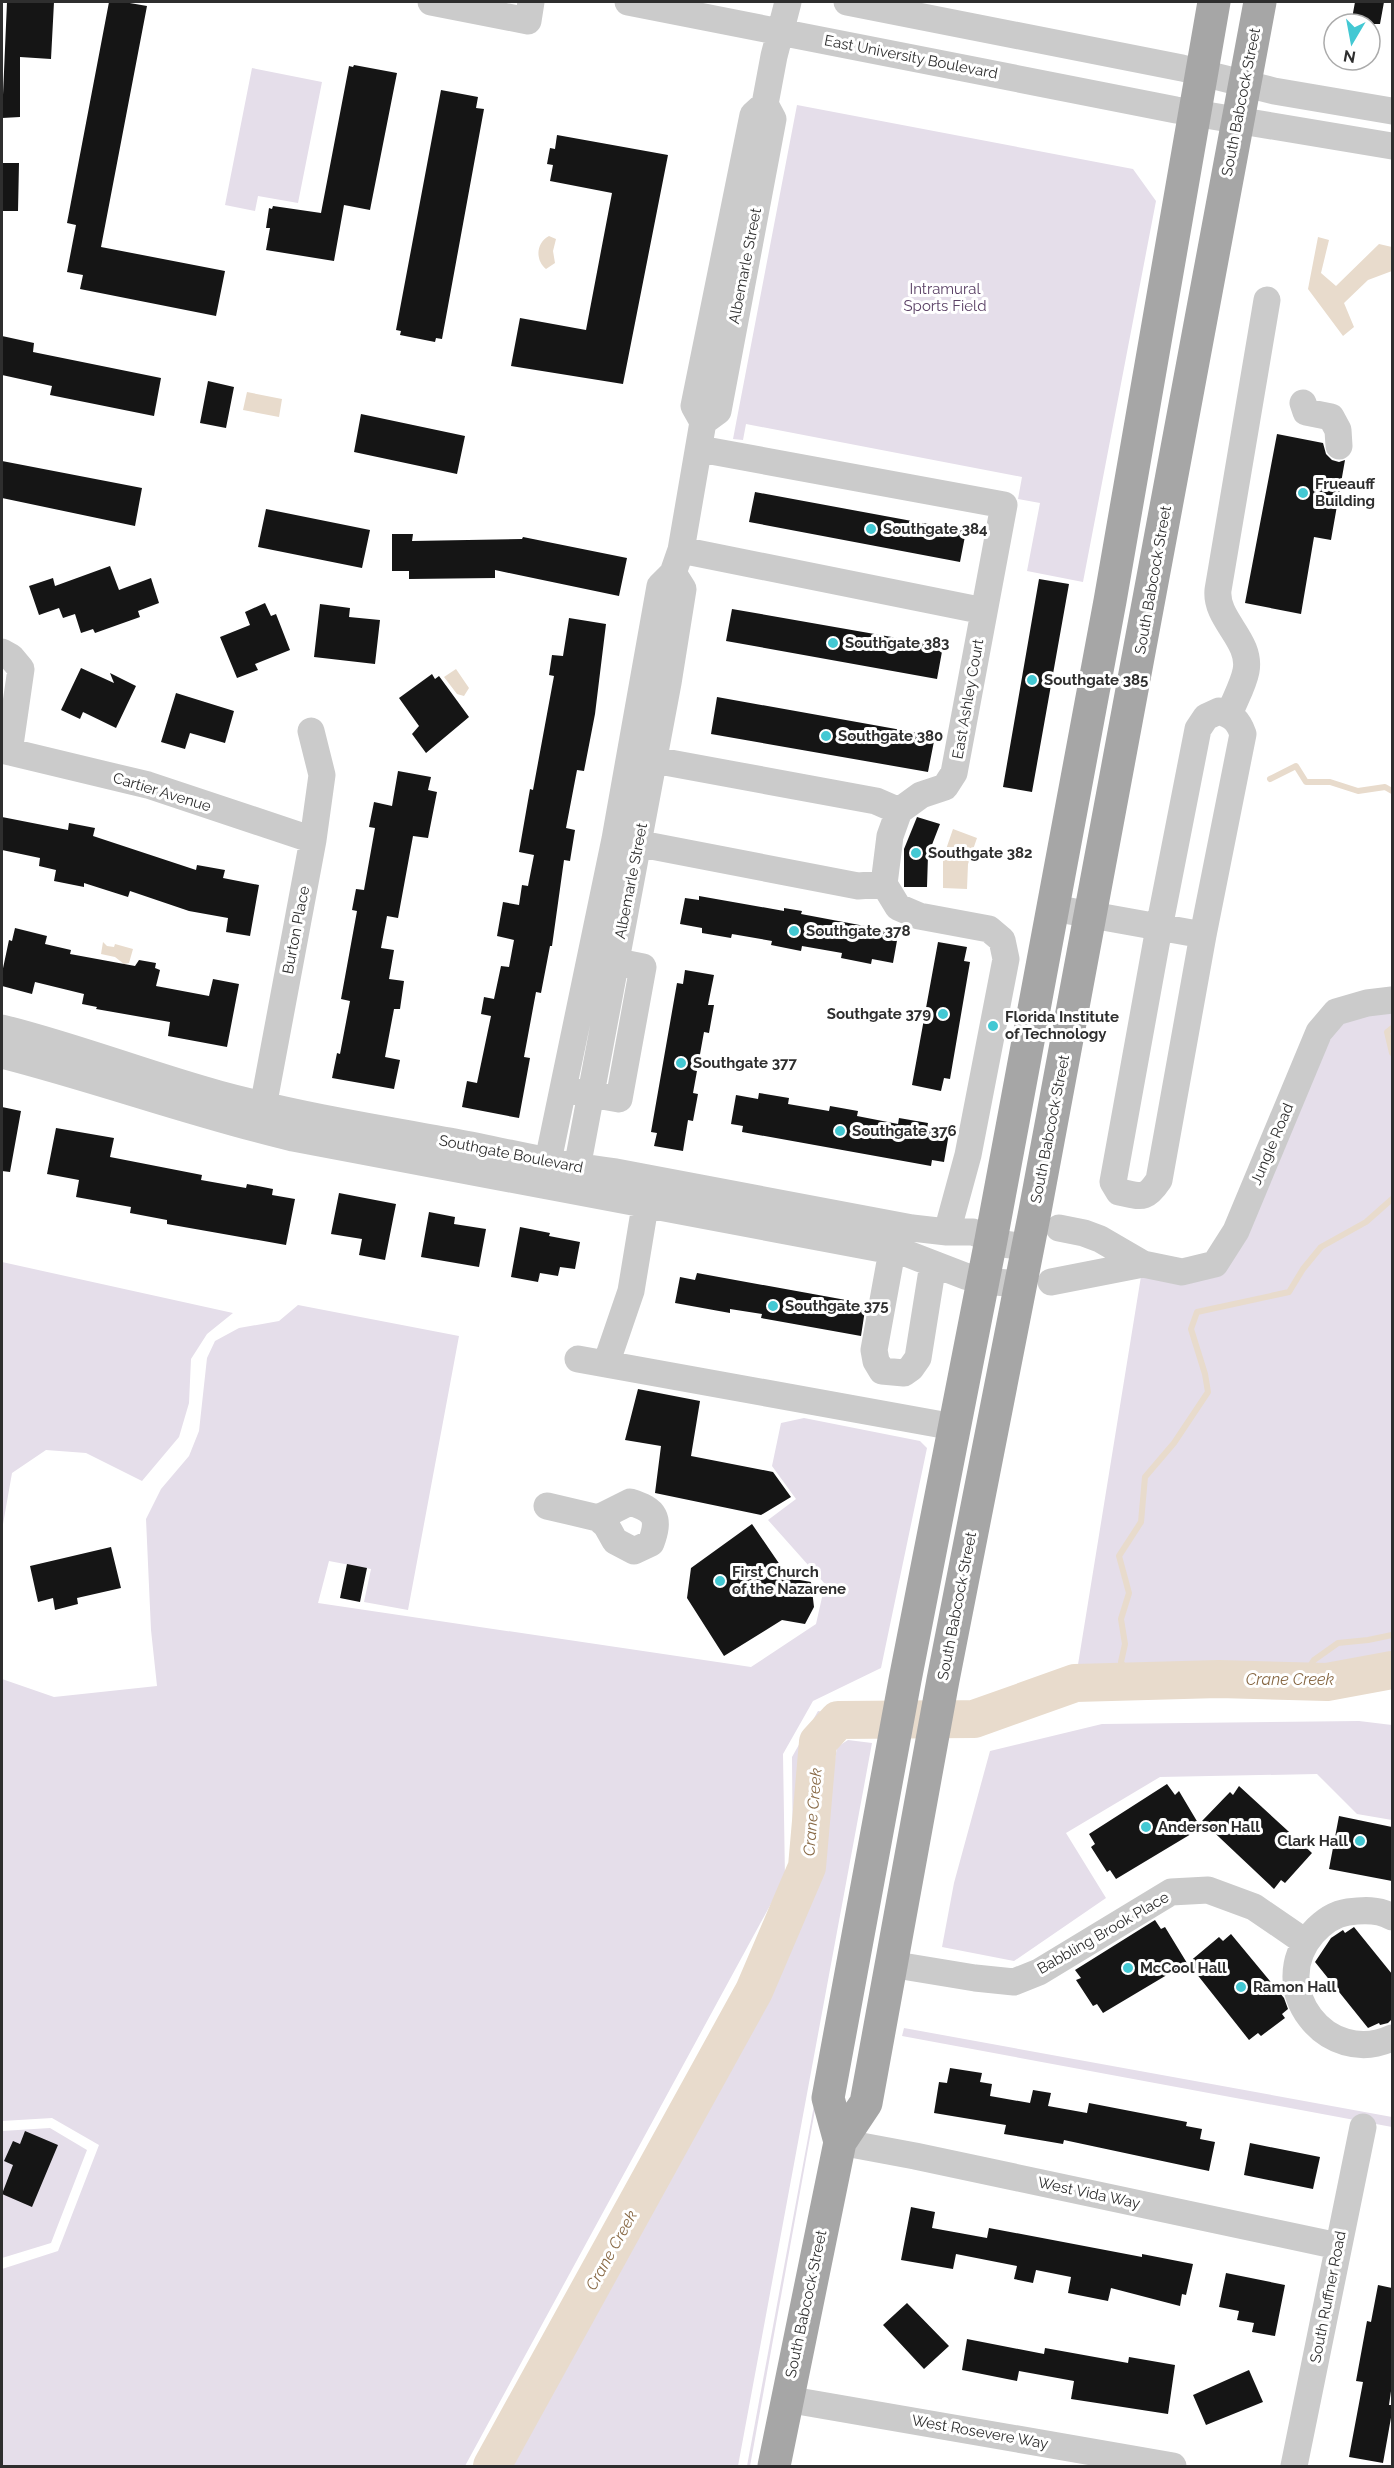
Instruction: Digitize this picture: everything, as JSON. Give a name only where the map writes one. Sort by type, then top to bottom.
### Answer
[{"type":"main road","name":"South Babcock Street","points":[[840,2142],[828,2098],[1110,601],[1214,2]]},
{"type":"main road","name":"South Babcock Street","points":[[774,2466],[840,2142],[866,2103],[943,1680],[1035,1283],[1027,1246],[1260,2]]},
{"type":"street","points":[[431,2],[528,21],[531,2]]},
{"type":"street","name":"East University Boulevard","points":[[628,2],[1194,113],[1392,146]]},
{"type":"street","name":"Albemarle Street","points":[[546,1173],[590,957],[627,842],[644,765],[658,663],[683,589],[677,562],[700,449],[703,422],[718,411],[773,120],[765,104],[788,2]]},
{"type":"street","points":[[847,2],[1201,73],[1244,84],[1392,111]]},
{"type":"street","points":[[1228,715],[1246,670],[1244,650],[1217,601],[1267,300]]},
{"type":"street","points":[[1303,403],[1306,412],[1330,417],[1338,430],[1338,446]]},
{"type":"street","name":"East Ashley Court","points":[[700,449],[1004,505],[954,773],[945,787],[921,795],[899,812]]},
{"type":"street","points":[[677,562],[984,611]]},
{"type":"street","name":"Cartier Avenue","points":[[2,652],[13,659],[21,669],[5,751],[148,785],[314,840]]},
{"type":"street","points":[[1219,711],[1228,715],[1240,724],[1244,734],[1203,935],[1159,1180],[1150,1193],[1142,1196],[1119,1192],[1113,1182],[1158,928],[1198,729],[1206,717],[1219,711]]},
{"type":"street","name":"Burton Place","points":[[261,1118],[314,840],[322,775],[311,731]]},
{"type":"street","points":[[644,765],[876,801],[899,812],[890,836],[884,884],[898,907],[919,916],[988,929],[1002,940],[1006,959],[968,1155],[947,1232]]},
{"type":"street","points":[[627,842],[858,886],[884,884]]},
{"type":"street","name":"Albemarle Street","points":[[575,1179],[616,961],[627,842]]},
{"type":"street","points":[[1053,908],[1203,935]]},
{"type":"street","points":[[590,957],[616,961]]},
{"type":"street","name":"Jungle Road","points":[[1143,1264],[1182,1272],[1215,1264],[1236,1231],[1319,1032],[1336,1012],[1366,1003],[1392,1000]]},
{"type":"street","name":"Southgate Boulevard","points":[[2,1028],[56,1041],[207,1091],[261,1118]]},
{"type":"street","name":"Southgate Boulevard","points":[[2,1055],[261,1118],[575,1179],[645,1204],[908,1254],[983,1281],[1035,1283],[1143,1264]]},
{"type":"street","points":[[564,1090],[590,1094]]},
{"type":"street","points":[[606,1364],[631,1291],[650,1178]]},
{"type":"street","name":"Southgate Boulevard","points":[[575,1179],[650,1178],[912,1228],[973,1232],[1003,1244],[1027,1246]]},
{"type":"street","points":[[1059,1228],[1100,1239],[1143,1264]]},
{"type":"street","points":[[892,1251],[874,1350],[876,1361],[882,1371],[904,1373],[918,1358],[933,1264]]},
{"type":"street","points":[[578,1359],[954,1427]]},
{"type":"street","points":[[548,1506],[598,1518]]},
{"type":"street","name":"Babbling Brook Place","points":[[890,1964],[1014,1982],[1039,1972],[1171,1892],[1208,1890],[1254,1907],[1305,1942]]},
{"type":"street","points":[[1392,1917],[1365,1910],[1341,1913],[1321,1924],[1305,1942],[1297,1962],[1296,1983],[1301,2003],[1312,2021],[1328,2035],[1348,2043],[1370,2044],[1392,2038]]},
{"type":"street","name":"South Ruffner Road","points":[[1294,2466],[1363,2127]]},
{"type":"street","name":"West Vida Way","points":[[840,2142],[1338,2246]]},
{"type":"street","name":"West Rosevere Way","points":[[786,2399],[1173,2466]]},
{"type":"green space","points":[[252,68],[322,82],[298,203],[258,196],[255,211],[225,205]]},
{"type":"green space","name":"Intramural Sports Field","points":[[797,105],[1133,169],[1156,201],[1083,582],[1027,571],[1040,503],[1018,499],[1022,477],[746,424],[743,440],[733,439]]},
{"type":"green space","points":[[1392,1000],[1392,1670],[1327,1682],[1219,1679],[1075,1683],[1143,1264],[1215,1264],[1319,1032]]},
{"type":"green space","points":[[2,1262],[233,1313],[207,1334],[191,1359],[189,1403],[179,1437],[142,1481],[86,1453],[46,1450],[12,1473],[2,1530]]},
{"type":"green space","points":[[298,1305],[459,1336],[408,1610],[364,1602],[371,1569],[329,1561],[318,1603],[751,1667],[816,1624],[825,1584],[768,1520],[796,1499],[772,1466],[781,1423],[804,1418],[920,1441],[927,1448],[881,1668],[813,1701],[783,1754],[785,1878],[465,2466],[2,2466],[2,2269],[58,2251],[99,2145],[52,2118],[2,2121],[2,1679],[54,1697],[157,1686],[151,1630],[146,1519],[161,1489],[189,1456],[199,1431],[207,1358],[215,1341],[239,1328],[279,1321]]},
{"type":"green space","points":[[818,1711],[886,1721],[750,2466],[747,2466],[881,1745],[876,1733],[846,1730],[829,1743],[807,1871],[798,1884],[747,2007],[493,2466],[476,2466],[793,1882],[792,1757]]},
{"type":"green space","points":[[1359,1721],[1392,1725],[1392,1820],[1357,1814],[1317,1774],[1160,1777],[1066,1833],[1106,1898],[1014,1961],[942,1947],[954,1883],[990,1751],[1102,1724]]},
{"type":"green space","points":[[848,1740],[872,1743],[738,2466],[504,2466],[756,2012],[806,1888],[816,1875],[837,1747]]},
{"type":"green space","points":[[904,2028],[1392,2117],[1392,2127],[902,2036]]},
{"type":"green space","points":[[50,2128],[87,2150],[51,2243],[2,2258],[2,2131]]},
{"type":"shaded area","points":[[549,236],[556,239],[553,251],[555,263],[546,269],[540,261],[538,252],[539,247]]},
{"type":"shaded area","points":[[1318,237],[1329,240],[1321,273],[1336,286],[1379,244],[1392,247],[1392,271],[1368,280],[1344,303],[1354,327],[1343,336],[1308,289]]},
{"type":"shaded area","points":[[247,392],[282,399],[279,417],[243,410]]},
{"type":"shaded area","points":[[456,669],[469,688],[464,696],[457,694],[444,677]]},
{"type":"shaded area","points":[[953,829],[977,838],[968,864],[967,889],[943,888],[943,858]]},
{"type":"shaded area","points":[[103,942],[107,946],[114,947],[115,944],[133,949],[129,963],[124,964],[115,957],[101,954]]},
{"type":"building","points":[[7,2],[54,2],[51,59],[20,57],[20,117],[2,118]]},
{"type":"building","points":[[109,2],[147,6],[101,247],[225,271],[216,316],[80,289],[83,275],[67,272],[76,225],[67,223]]},
{"type":"building","points":[[1355,2],[1384,2],[1382,13],[1353,12]]},
{"type":"building","points":[[349,66],[397,73],[370,210],[344,205],[334,261],[266,250],[270,228],[266,228],[269,208],[272,209],[273,206],[321,213]]},
{"type":"building","points":[[441,90],[478,97],[476,108],[484,109],[442,339],[436,338],[435,342],[400,335],[401,331],[396,330]]},
{"type":"building","points":[[557,135],[668,155],[623,384],[511,366],[520,318],[586,330],[612,193],[550,181],[553,165],[547,164],[550,148],[555,149]]},
{"type":"building","points":[[2,163],[19,163],[18,211],[2,211]]},
{"type":"building","points":[[2,336],[34,343],[33,352],[161,378],[154,416],[50,395],[52,386],[2,375]]},
{"type":"building","points":[[208,381],[234,387],[226,428],[200,423]]},
{"type":"building","points":[[361,414],[465,436],[457,474],[354,452]]},
{"type":"building","name":"Frueauff Building","points":[[1277,434],[1323,443],[1326,454],[1332,460],[1339,462],[1345,460],[1331,540],[1314,537],[1301,614],[1245,603]]},
{"type":"building","points":[[2,461],[142,488],[135,526],[2,498]]},
{"type":"building","name":"Southgate 384","points":[[755,492],[966,531],[960,562],[749,522]]},
{"type":"building","points":[[266,509],[370,530],[362,568],[258,547]]},
{"type":"building","points":[[392,534],[413,534],[412,541],[522,539],[523,537],[627,558],[619,596],[495,570],[495,578],[409,579],[409,571],[392,571]]},
{"type":"building","points":[[110,566],[119,590],[151,578],[159,603],[138,611],[140,617],[95,633],[93,629],[81,633],[75,614],[63,618],[59,608],[39,615],[29,586],[53,578],[55,586]]},
{"type":"building","name":"Southgate 385","points":[[1039,579],[1069,584],[1032,792],[1003,787]]},
{"type":"building","points":[[265,603],[271,616],[276,614],[290,650],[255,664],[258,670],[237,678],[220,637],[250,625],[245,612]]},
{"type":"building","points":[[320,604],[350,608],[349,617],[380,620],[375,664],[314,657]]},
{"type":"building","name":"Southgate 383","points":[[732,609],[943,646],[937,679],[726,641]]},
{"type":"building","points":[[569,618],[606,624],[595,714],[584,771],[577,770],[566,828],[575,830],[570,861],[564,860],[552,946],[550,946],[541,993],[536,992],[524,1057],[530,1058],[519,1118],[462,1107],[467,1081],[477,1083],[491,1016],[481,1014],[484,997],[494,999],[501,966],[509,967],[514,940],[497,936],[503,902],[519,905],[522,885],[528,886],[534,855],[519,852],[554,676],[549,675],[552,655],[563,656]]},
{"type":"building","points":[[81,668],[114,683],[110,673],[136,686],[116,728],[83,712],[80,719],[61,710]]},
{"type":"building","points":[[432,674],[435,679],[439,676],[469,717],[426,753],[412,734],[419,726],[399,698]]},
{"type":"building","points":[[176,693],[234,711],[225,743],[190,733],[185,749],[161,742]]},
{"type":"building","name":"Southgate 380","points":[[717,697],[935,736],[928,772],[711,734]]},
{"type":"building","points":[[398,771],[431,777],[428,790],[437,792],[428,838],[413,836],[398,918],[387,916],[381,948],[394,950],[389,979],[404,981],[400,1009],[394,1009],[385,1057],[400,1060],[394,1089],[332,1078],[337,1053],[340,1054],[350,1001],[341,999],[357,911],[352,910],[356,889],[364,890],[375,828],[369,827],[374,802],[392,806]]},
{"type":"building","points":[[2,817],[68,830],[69,823],[95,828],[93,836],[196,870],[197,865],[225,870],[223,878],[259,885],[250,936],[226,932],[228,918],[189,911],[130,891],[128,897],[84,883],[84,887],[54,881],[56,870],[39,866],[40,858],[2,850]]},
{"type":"building","name":"Southgate 382","points":[[917,817],[940,824],[928,855],[927,887],[904,887],[904,849]]},
{"type":"building","name":"Southgate 378","points":[[699,896],[784,911],[784,908],[802,911],[801,914],[886,930],[885,933],[898,935],[893,963],[872,959],[871,964],[841,958],[842,953],[802,946],[801,951],[771,945],[772,941],[732,934],[731,938],[702,933],[702,928],[680,924],[685,898],[699,900]]},
{"type":"building","points":[[15,928],[47,936],[45,944],[71,950],[70,954],[135,966],[139,960],[156,963],[155,968],[160,970],[156,986],[209,996],[213,979],[239,984],[227,1047],[168,1036],[170,1022],[96,1009],[97,1007],[82,1004],[84,994],[35,982],[32,994],[2,986],[2,973],[9,940],[12,941]]},
{"type":"building","name":"Southgate 379","points":[[938,942],[967,947],[964,961],[970,962],[950,1079],[944,1078],[941,1091],[912,1085]]},
{"type":"building","name":"Southgate 377","points":[[685,970],[714,975],[708,1005],[714,1005],[709,1033],[704,1032],[693,1093],[698,1094],[693,1121],[688,1120],[683,1151],[654,1146],[657,1133],[651,1132],[677,983],[683,984]]},
{"type":"building","name":"Southgate 376","points":[[759,1093],[789,1098],[788,1104],[829,1111],[830,1106],[858,1111],[857,1116],[898,1124],[899,1118],[928,1123],[927,1129],[949,1133],[944,1162],[932,1160],[931,1166],[742,1132],[743,1126],[731,1124],[736,1095],[758,1099]]},
{"type":"building","points":[[2,1107],[21,1111],[10,1172],[2,1171]]},
{"type":"building","points":[[56,1128],[114,1138],[110,1157],[202,1175],[201,1180],[246,1188],[247,1184],[273,1189],[272,1195],[295,1199],[286,1245],[167,1224],[167,1220],[130,1213],[131,1207],[76,1197],[79,1180],[47,1174]]},
{"type":"building","points":[[339,1193],[396,1204],[385,1260],[359,1255],[362,1239],[331,1234]]},
{"type":"building","points":[[429,1212],[455,1217],[454,1224],[486,1229],[479,1267],[421,1257]]},
{"type":"building","points":[[520,1227],[580,1242],[575,1269],[560,1267],[558,1276],[540,1273],[538,1282],[511,1277]]},
{"type":"building","name":"Southgate 375","points":[[697,1273],[857,1302],[856,1308],[865,1310],[861,1336],[761,1318],[762,1314],[730,1309],[730,1313],[675,1303],[680,1277],[695,1280]]},
{"type":"building","points":[[638,1389],[700,1401],[691,1456],[773,1472],[791,1497],[761,1515],[655,1493],[661,1446],[625,1440]]},
{"type":"building","points":[[752,1524],[789,1578],[811,1582],[814,1607],[805,1624],[782,1620],[724,1656],[687,1598],[691,1568]]},
{"type":"building","points":[[111,1547],[121,1588],[77,1598],[78,1604],[55,1610],[53,1598],[38,1602],[30,1566]]},
{"type":"building","points":[[347,1564],[367,1568],[360,1602],[340,1598]]},
{"type":"building","name":"Anderson Hall","points":[[1167,1784],[1175,1795],[1179,1791],[1201,1828],[1116,1879],[1110,1870],[1107,1872],[1091,1847],[1095,1844],[1089,1834]]},
{"type":"building","points":[[1239,1786],[1312,1853],[1285,1883],[1281,1880],[1274,1889],[1202,1821],[1230,1792],[1233,1795]]},
{"type":"building","name":"Clark Hall","points":[[1339,1816],[1392,1827],[1392,1881],[1329,1869]]},
{"type":"building","name":"McCool Hall","points":[[1155,1920],[1161,1929],[1165,1927],[1187,1963],[1103,2013],[1097,2004],[1093,2006],[1076,1980],[1081,1978],[1075,1970]]},
{"type":"building","points":[[1354,1927],[1392,1974],[1392,2019],[1388,2023],[1380,2025],[1379,2023],[1368,2028],[1315,1962],[1331,1938],[1343,1930],[1345,1933]]},
{"type":"building","name":"Ramon Hall","points":[[1231,1934],[1284,1998],[1288,2009],[1282,2014],[1285,2018],[1261,2036],[1258,2033],[1249,2040],[1188,1963],[1219,1937],[1223,1941]]},
{"type":"building","points":[[950,2068],[982,2073],[980,2082],[992,2084],[990,2096],[1030,2103],[1033,2090],[1051,2093],[1048,2106],[1087,2113],[1089,2103],[1187,2122],[1186,2126],[1202,2129],[1200,2139],[1215,2142],[1209,2171],[1064,2140],[1063,2144],[1004,2134],[1006,2125],[934,2113],[939,2082],[947,2083]]},
{"type":"building","points":[[25,2131],[58,2145],[32,2207],[2,2194],[13,2165],[4,2161],[13,2141],[20,2144]]},
{"type":"building","points":[[1250,2143],[1320,2157],[1313,2189],[1244,2175]]},
{"type":"building","points":[[911,2207],[935,2212],[932,2228],[987,2238],[989,2228],[1142,2257],[1142,2254],[1193,2264],[1186,2295],[1182,2294],[1180,2306],[1111,2288],[1108,2301],[1068,2293],[1071,2277],[1036,2270],[1033,2283],[1014,2279],[1017,2266],[956,2254],[953,2269],[901,2260]]},
{"type":"building","points":[[1226,2273],[1285,2285],[1275,2336],[1252,2332],[1254,2323],[1237,2320],[1239,2311],[1219,2307]]},
{"type":"building","points":[[1378,2285],[1392,2288],[1392,2384],[1389,2405],[1392,2405],[1392,2412],[1383,2463],[1349,2457],[1363,2382],[1356,2381],[1367,2321],[1371,2322]]},
{"type":"building","points":[[907,2303],[949,2346],[924,2369],[883,2325]]},
{"type":"building","points":[[967,2339],[1044,2354],[1045,2348],[1128,2363],[1129,2357],[1175,2365],[1168,2414],[1071,2399],[1074,2381],[1019,2371],[1017,2381],[962,2370]]},
{"type":"building","points":[[1249,2370],[1263,2402],[1206,2425],[1193,2395]]},
{"type":"waterway","points":[[1270,779],[1296,766],[1306,782],[1330,782],[1358,791],[1385,787],[1392,791]]},
{"type":"waterway","points":[[1392,1028],[1387,1032],[1392,1053]]},
{"type":"waterway","points":[[1133,1681],[1121,1662],[1125,1644],[1121,1619],[1129,1593],[1119,1556],[1141,1522],[1145,1477],[1174,1443],[1208,1392],[1191,1329],[1197,1312],[1289,1292],[1303,1269],[1321,1247],[1366,1222],[1392,1199]]},
{"type":"waterway","points":[[1301,1680],[1314,1660],[1338,1643],[1392,1635]]},
{"type":"waterway","name":"Crane Creek","points":[[492,2466],[754,1991],[807,1867],[818,1742],[838,1720],[974,1719],[1075,1683],[1219,1679],[1327,1682],[1392,1670]]},
{"type":"place","name":"Frueauff Building","points":[[1303,493]]},
{"type":"place","name":"Southgate 384","points":[[871,529]]},
{"type":"place","name":"Southgate 383","points":[[833,643]]},
{"type":"place","name":"Southgate 385","points":[[1032,680]]},
{"type":"place","name":"Southgate 380","points":[[826,736]]},
{"type":"place","name":"Southgate 382","points":[[916,853]]},
{"type":"place","name":"Southgate 378","points":[[794,931]]},
{"type":"place","name":"Southgate 379","points":[[943,1014]]},
{"type":"place","name":"Florida Institute of Technology","points":[[993,1026]]},
{"type":"place","name":"Southgate 377","points":[[681,1063]]},
{"type":"place","name":"Southgate 376","points":[[840,1131]]},
{"type":"place","name":"Southgate 375","points":[[773,1306]]},
{"type":"place","name":"First Church of the Nazarene","points":[[720,1581]]},
{"type":"place","name":"Anderson Hall","points":[[1146,1827]]},
{"type":"place","name":"Clark Hall","points":[[1360,1841]]},
{"type":"place","name":"McCool Hall","points":[[1128,1968]]},
{"type":"place","name":"Ramon Hall","points":[[1241,1987]]}]
